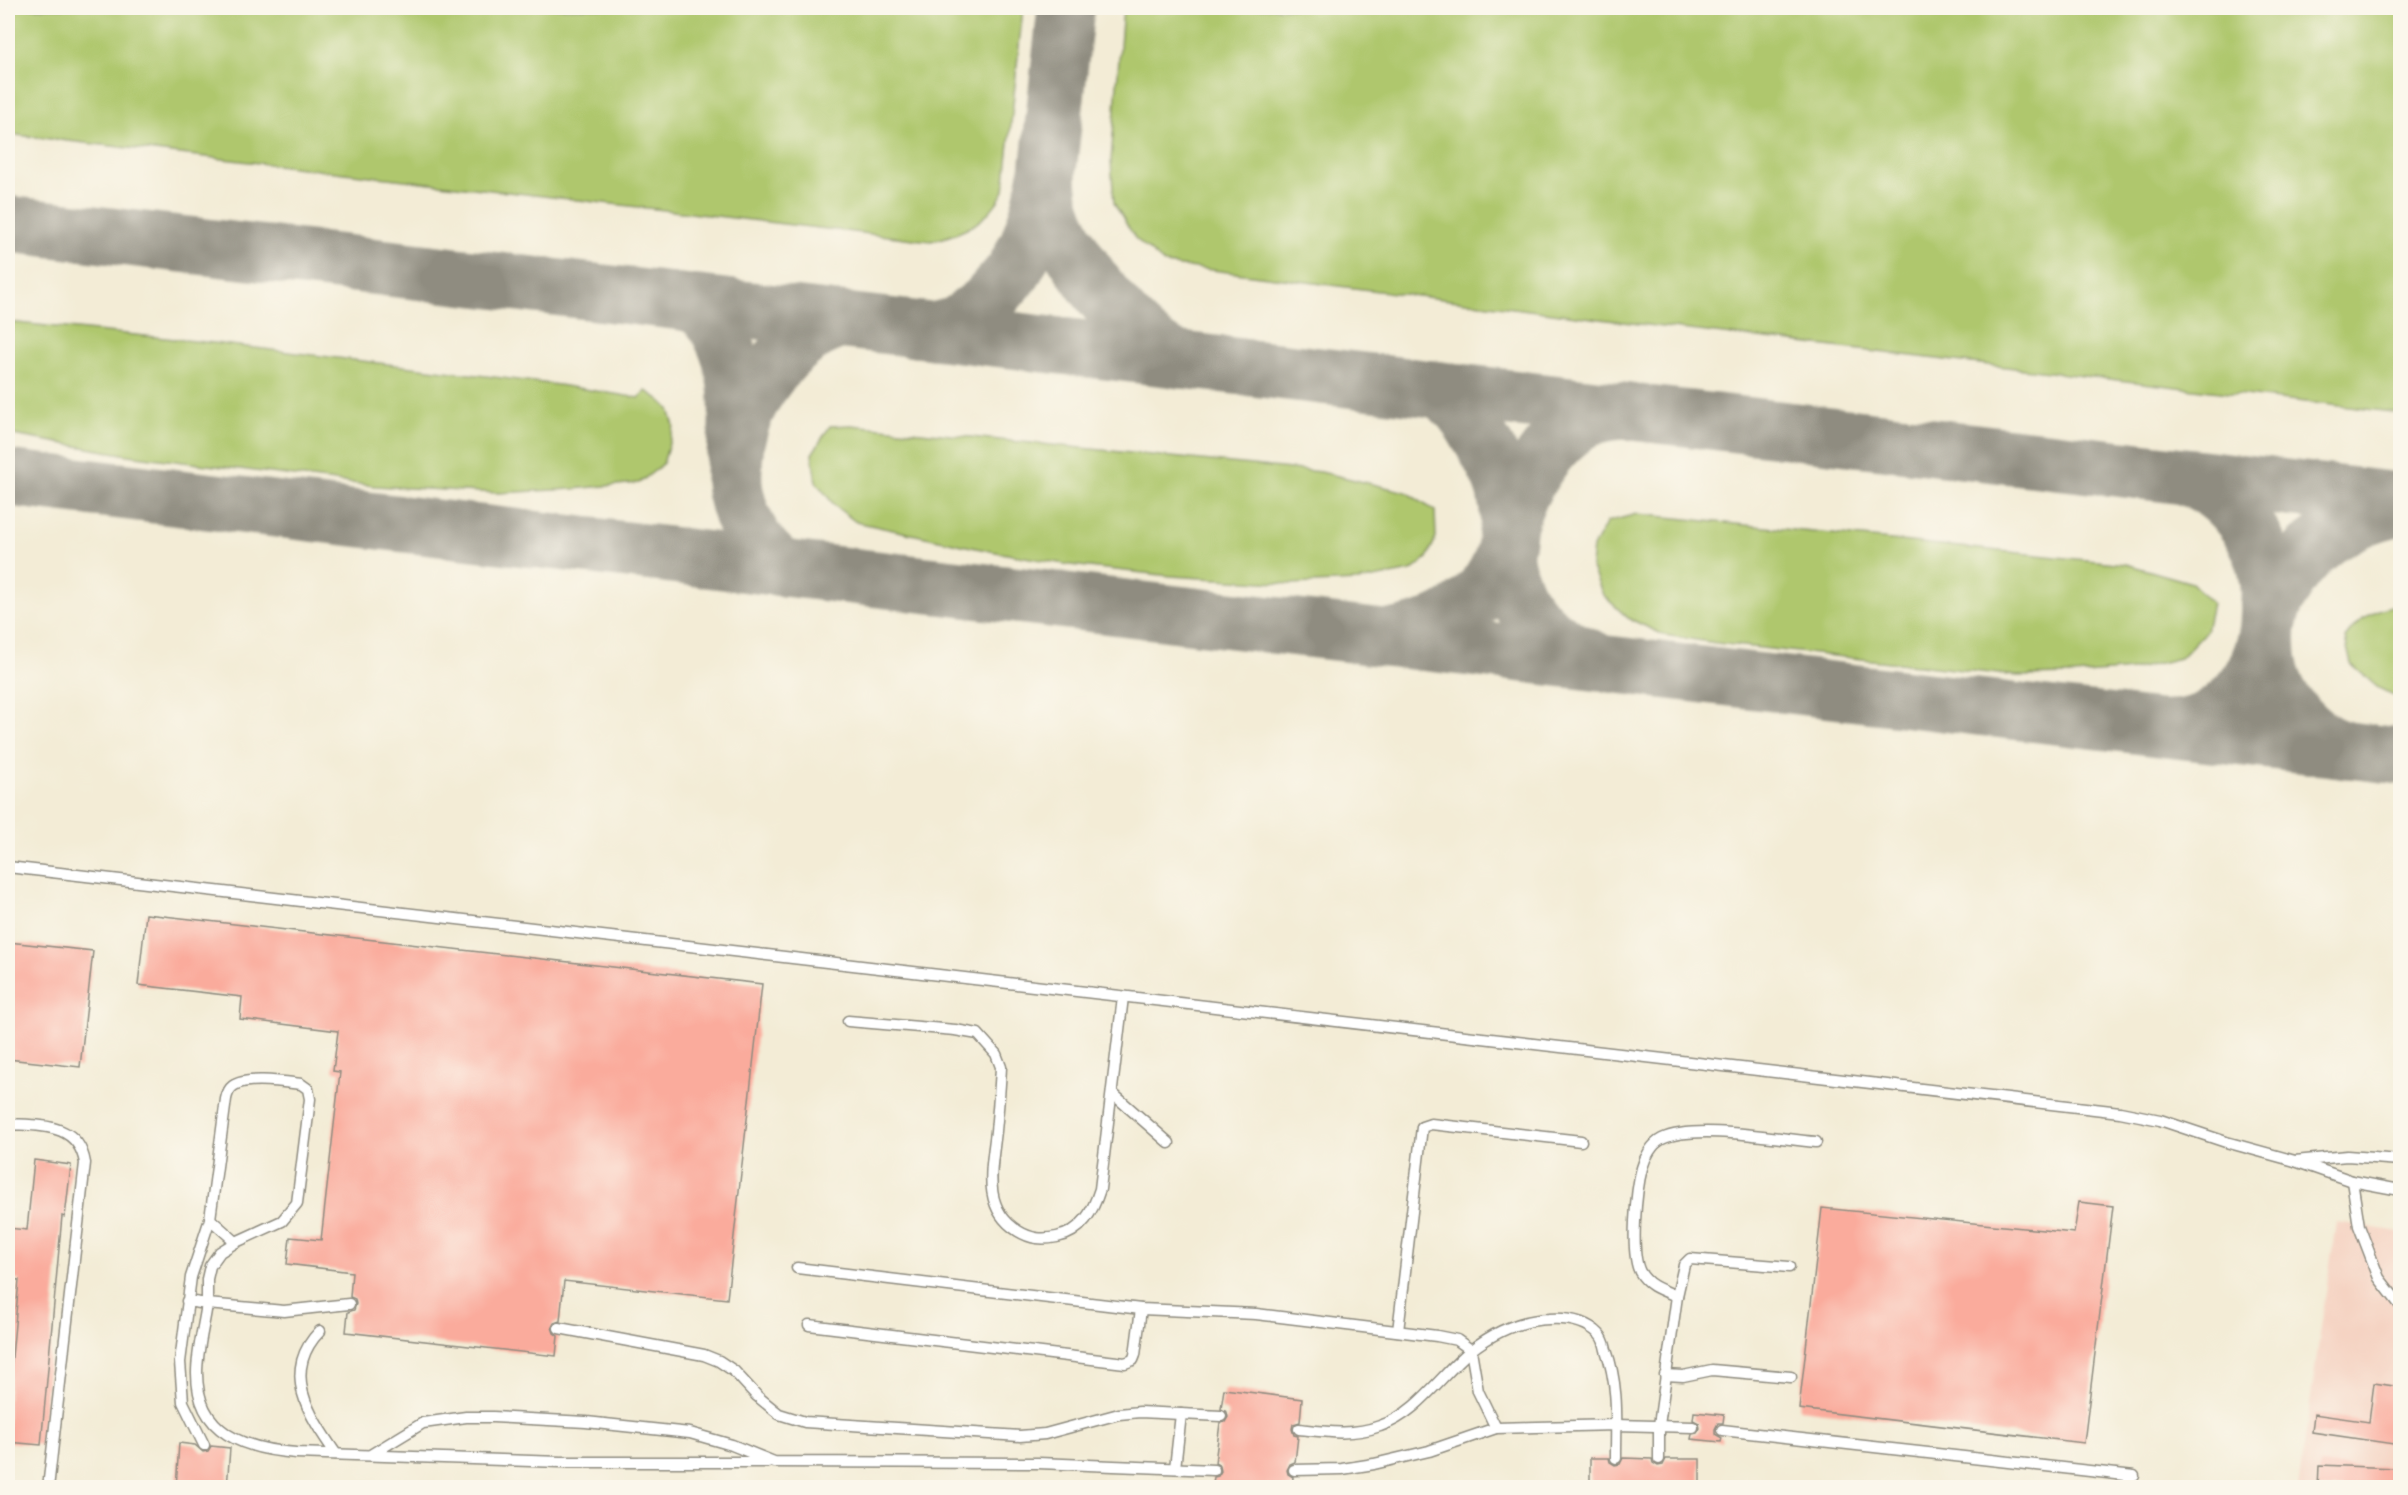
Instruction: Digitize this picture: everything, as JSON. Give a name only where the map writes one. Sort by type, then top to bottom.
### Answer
[{"type":"lane","points":[[8,867],[2120,1112],[2160,1120],[2226,1142],[2295,1161],[2352,1181],[2400,1190]]},
{"type":"lane","points":[[848,1021],[955,1030],[978,1034],[988,1044],[996,1054],[1001,1067],[990,1169],[993,1198],[999,1214],[1011,1227],[1028,1237],[1046,1240],[1063,1236],[1081,1226],[1093,1210],[1100,1189],[1123,997]]},
{"type":"lane","points":[[204,1445],[189,1417],[180,1390],[180,1362],[187,1301],[195,1262],[210,1219],[226,1099],[230,1087],[249,1081],[301,1084],[308,1089],[310,1099],[297,1203],[282,1221],[236,1242],[220,1252],[210,1266],[197,1371],[199,1388],[204,1406],[222,1432],[236,1441],[272,1451],[561,1462],[1038,1463],[1214,1470]]},
{"type":"lane","points":[[1112,1093],[1169,1143]]},
{"type":"lane","points":[[8,1124],[61,1130],[70,1135],[78,1144],[85,1163],[48,1488]]},
{"type":"lane","points":[[1398,1331],[1422,1127],[1431,1124],[1581,1141]]},
{"type":"lane","points":[[1677,1296],[1653,1287],[1639,1270],[1634,1254],[1633,1241],[1641,1169],[1648,1152],[1660,1140],[1679,1133],[1701,1131],[1816,1142]]},
{"type":"lane","points":[[2295,1161],[2347,1156],[2400,1160]]},
{"type":"lane","points":[[2352,1181],[2359,1226],[2379,1278],[2400,1305]]},
{"type":"lane","points":[[210,1219],[236,1242]]},
{"type":"lane","points":[[1659,1459],[1659,1425],[1665,1375],[1684,1265],[1690,1259],[1789,1267]]},
{"type":"lane","points":[[796,1268],[1141,1309],[1256,1314],[1456,1340],[1471,1350],[1478,1391],[1496,1428]]},
{"type":"lane","points":[[187,1301],[284,1311],[349,1304]]},
{"type":"lane","points":[[809,1325],[1125,1363],[1130,1362],[1135,1355],[1141,1309]]},
{"type":"lane","points":[[1299,1429],[1335,1434],[1381,1426],[1401,1416],[1425,1396],[1471,1350],[1509,1326],[1536,1320],[1564,1318],[1589,1326],[1601,1335],[1614,1373],[1617,1401],[1616,1458]]},
{"type":"lane","points":[[559,1328],[704,1355],[734,1371],[757,1396],[779,1414],[805,1422],[1020,1436],[1070,1428],[1119,1414],[1140,1412],[1221,1416]]},
{"type":"lane","points":[[320,1331],[304,1351],[300,1364],[300,1379],[304,1398],[336,1454]]},
{"type":"lane","points":[[1665,1375],[1683,1376],[1712,1370],[1791,1377]]},
{"type":"lane","points":[[1175,1468],[1181,1414]]},
{"type":"lane","points":[[372,1454],[423,1423],[466,1417],[586,1422],[690,1433],[732,1445],[774,1462]]},
{"type":"lane","points":[[1294,1470],[1342,1469],[1374,1464],[1429,1451],[1496,1428],[1616,1425],[1693,1427]]},
{"type":"lane","points":[[1722,1430],[2134,1476]]},
{"type":"shaded area","points":[[2336,1222],[2400,1232],[2400,1487],[2298,1488]]},
{"type":"green space","points":[[8,8],[1023,8],[1004,191],[990,211],[974,225],[931,241],[8,134]]},
{"type":"green space","points":[[1123,8],[2400,8],[2400,413],[1655,326],[1165,264],[1135,238],[1114,203],[1111,161]]},
{"type":"green space","points":[[8,322],[214,343],[559,385],[639,398],[646,391],[669,409],[674,426],[663,464],[639,483],[498,493],[375,486],[128,455],[8,434]]},
{"type":"green space","points":[[851,425],[1321,472],[1406,492],[1435,511],[1436,538],[1427,558],[1411,571],[1358,581],[1291,584],[1171,576],[1070,565],[990,551],[856,522],[835,506],[816,482],[812,454],[830,426]]},
{"type":"green space","points":[[1637,514],[2126,564],[2192,583],[2212,603],[2206,631],[2180,658],[2132,670],[2074,675],[2017,676],[1716,643],[1664,635],[1628,618],[1603,595],[1591,566],[1593,547],[1607,522]]},
{"type":"green space","points":[[2400,604],[2400,699],[2377,687],[2351,664],[2345,638],[2362,619],[2383,608]]},
{"type":"building","points":[[146,914],[762,984],[727,1299],[564,1281],[560,1321],[554,1323],[552,1327],[558,1336],[556,1356],[346,1332],[348,1312],[354,1310],[356,1304],[355,1299],[350,1297],[352,1272],[287,1264],[290,1237],[321,1240],[340,1072],[333,1071],[338,1031],[240,1019],[242,997],[138,985]]},
{"type":"building","points":[[8,942],[93,951],[80,1067],[8,1059]]},
{"type":"building","points":[[34,1160],[71,1165],[65,1217],[62,1216],[41,1445],[8,1442],[8,1401],[19,1280],[8,1279],[8,1228],[27,1230]]},
{"type":"building","points":[[2079,1202],[2113,1206],[2084,1443],[1799,1409],[1822,1208],[2074,1233]]},
{"type":"building","points":[[2374,1383],[2400,1387],[2400,1445],[2312,1432],[2314,1414],[2369,1422]]},
{"type":"building","points":[[1224,1389],[1302,1399],[1300,1422],[1293,1424],[1292,1429],[1294,1435],[1298,1436],[1295,1462],[1290,1464],[1287,1470],[1288,1474],[1293,1477],[1292,1488],[1212,1488],[1214,1477],[1218,1476],[1221,1471],[1220,1466],[1215,1463],[1220,1423],[1225,1422],[1228,1417],[1227,1412],[1221,1409]]},
{"type":"building","points":[[1694,1412],[1724,1415],[1723,1423],[1718,1423],[1715,1429],[1715,1434],[1722,1438],[1721,1442],[1691,1439],[1692,1434],[1697,1433],[1700,1428],[1699,1423],[1693,1420]]},
{"type":"building","points":[[179,1443],[195,1445],[203,1452],[208,1451],[211,1446],[230,1448],[227,1488],[176,1488]]},
{"type":"building","points":[[1590,1458],[1609,1458],[1610,1462],[1615,1465],[1620,1464],[1623,1458],[1652,1459],[1653,1463],[1658,1466],[1663,1465],[1666,1459],[1700,1459],[1700,1488],[1590,1488]]},
{"type":"building","points":[[2319,1465],[2395,1468],[2395,1488],[2318,1488]]},
{"type":"taxiway","points":[[933,331],[957,325],[986,303],[1014,271],[1028,243],[1039,211],[1048,171],[1066,8]]},
{"type":"taxiway","points":[[1048,172],[1050,197],[1057,222],[1092,281],[1108,302],[1145,340],[1163,353],[1180,360]]},
{"type":"taxiway","points":[[8,224],[2400,501]]},
{"type":"taxiway","points":[[688,303],[699,307],[711,318],[731,359],[737,399],[735,491],[741,514],[751,534],[765,553],[782,568]]},
{"type":"taxiway","points":[[738,435],[752,400],[776,365],[807,337],[841,320]]},
{"type":"taxiway","points":[[1395,637],[1422,630],[1446,620],[1467,606],[1484,589],[1498,569],[1506,546],[1508,520],[1505,492],[1498,471],[1462,409],[1449,397],[1434,389]]},
{"type":"taxiway","points":[[1593,659],[1554,638],[1531,618],[1515,593],[1507,568],[1505,548],[1513,512],[1521,493],[1543,458],[1570,430],[1585,420],[1621,411]]},
{"type":"taxiway","points":[[2185,477],[2202,484],[2231,506],[2243,520],[2261,553],[2269,588],[2267,643],[2269,662],[2278,691],[2307,729],[2319,738],[2347,750]]},
{"type":"taxiway","points":[[8,478],[2400,756]]},
{"type":"taxiway","points":[[2168,728],[2185,727],[2201,722],[2216,714],[2241,692],[2258,662],[2277,598],[2288,580],[2313,550],[2343,527],[2379,512],[2400,507]]}]
